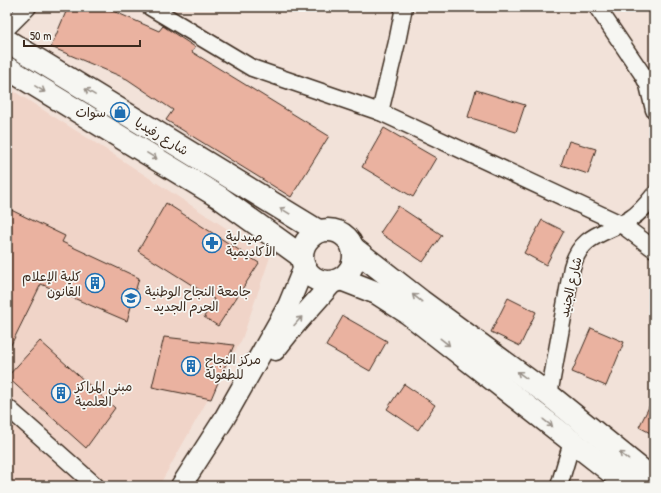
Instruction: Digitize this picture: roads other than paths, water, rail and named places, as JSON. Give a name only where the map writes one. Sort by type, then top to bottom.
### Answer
[{"type":"main road","name":"شارع رفيديا","points":[[7,41],[318,231]]},
{"type":"main road","name":"شارع رفيديا","points":[[7,68],[219,197],[303,262]]},
{"type":"main road","points":[[326,230],[339,232],[349,240],[353,248],[354,257],[348,273],[337,280],[324,282],[316,280],[309,274],[303,262],[302,250],[305,242],[310,236],[318,231],[326,230]]},
{"type":"main road","points":[[353,248],[421,301],[549,395],[654,480]]},
{"type":"main road","points":[[337,280],[377,293],[408,313],[629,486]]},
{"type":"street","points":[[7,28],[28,7]]},
{"type":"street","points":[[150,7],[252,68],[380,112],[621,224],[654,249]]},
{"type":"street","points":[[380,112],[404,7]]},
{"type":"street","points":[[597,7],[643,75],[648,85],[654,110]]},
{"type":"street","name":"شارع الجنيد","points":[[549,395],[574,260],[581,248],[591,238],[631,219],[640,212],[654,195]]},
{"type":"street","points":[[181,486],[224,419],[288,306],[303,262]]},
{"type":"street","points":[[224,419],[294,326],[337,280]]},
{"type":"street","points":[[7,407],[96,486]]},
{"type":"street","points":[[558,486],[572,442]]},
{"type":"place","name":"سوات","points":[[120,112]]},
{"type":"place","name":"صيدلية الأكاديمية","points":[[212,243]]},
{"type":"place","name":"كلية الإعلام القانون","points":[[95,283]]},
{"type":"place","name":"جامعة النجاح الوطنية - الحرم الجديد","points":[[131,298]]},
{"type":"place","name":"مركز النجاح للطفولة","points":[[191,366]]},
{"type":"place","name":"مبنى المراكز العلمية","points":[[61,393]]}]
